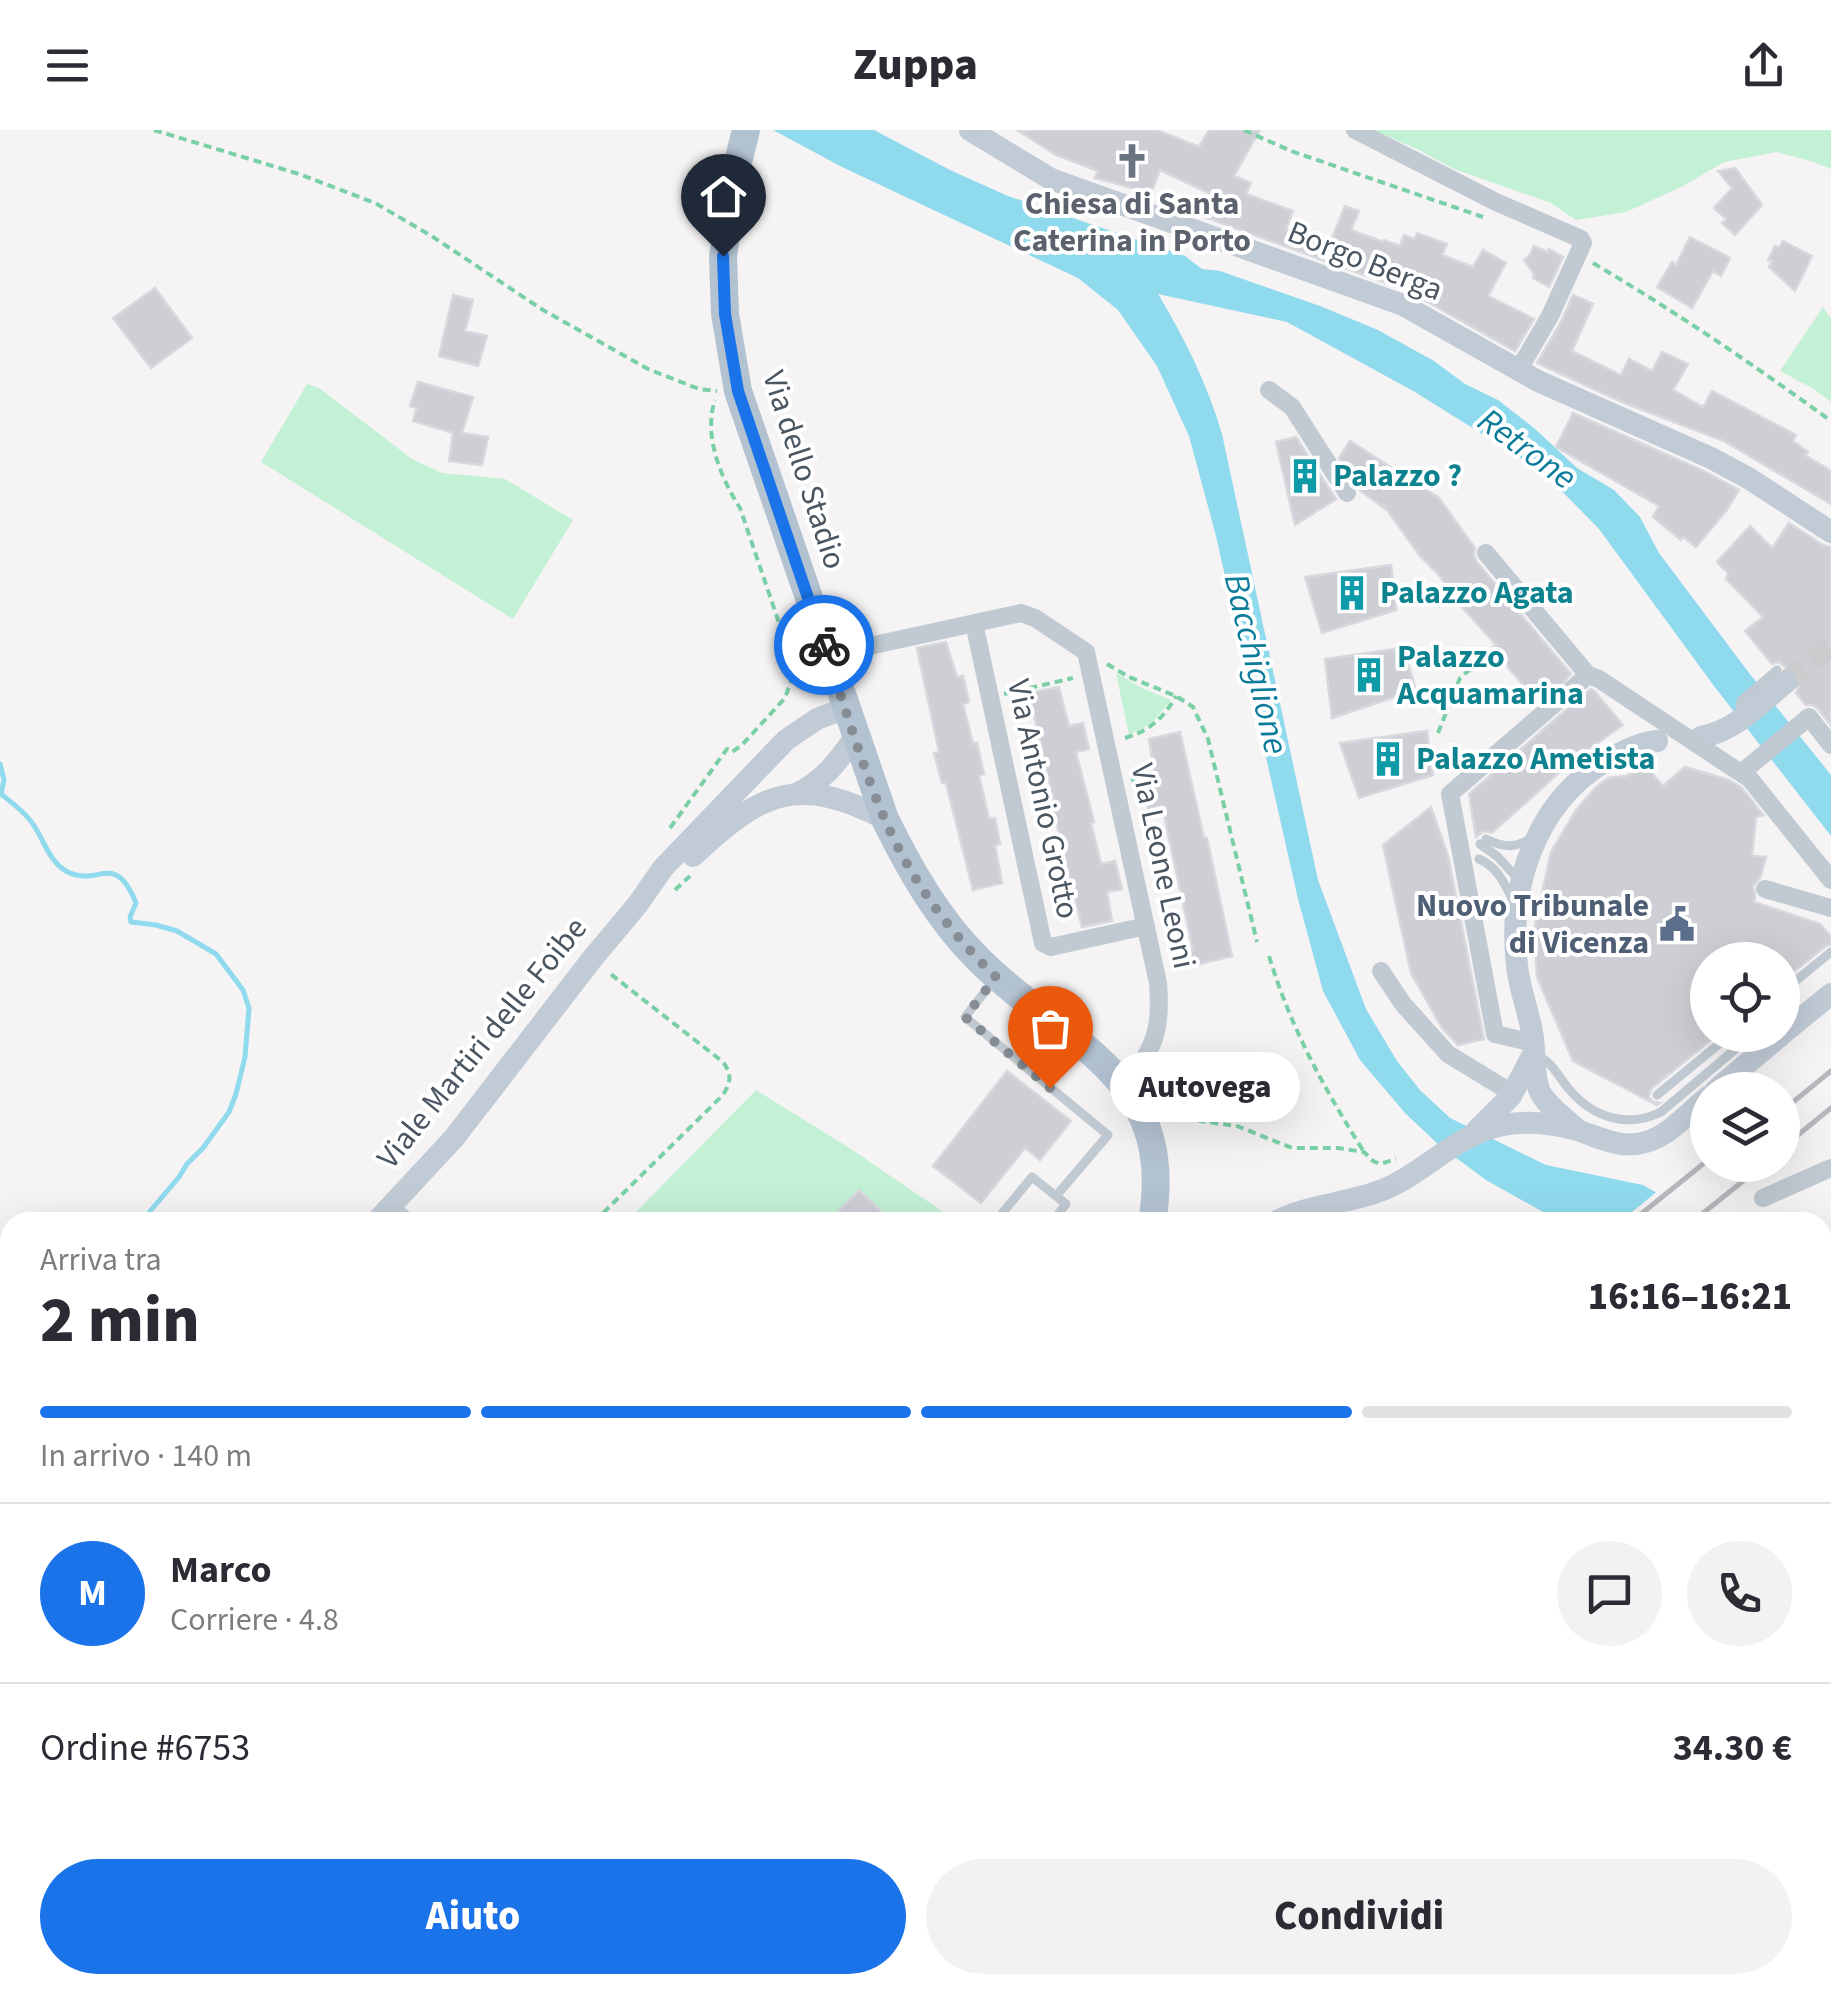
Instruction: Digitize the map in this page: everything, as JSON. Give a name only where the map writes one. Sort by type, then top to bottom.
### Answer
[{"type":"main road","name":"Via dello Stadio","points":[[746,130],[723,256],[725,314],[738,391],[885,820],[910,869],[959,940],[996,977],[1091,1054],[1130,1080],[1152,1140],[1158,1212]]},
{"type":"main road","name":"Borgo Berga","points":[[970,130],[1051,179],[1403,305],[1518,371],[1711,458],[1831,532]]},
{"type":"main road","points":[[1700,731],[1736,723],[1777,680]]},
{"type":"main road","name":"Viale Martiri delle Foibe","points":[[386,1212],[454,1138],[662,868],[786,740],[817,719],[846,708]]},
{"type":"main road","name":"Viale Martiri delle Foibe","points":[[638,904],[731,821],[756,805],[810,788],[855,736]]},
{"type":"main road","points":[[1578,1130],[1543,1098],[1539,1089],[1517,966],[1519,906],[1537,834],[1564,794],[1626,748],[1657,741]]},
{"type":"main road","name":"Viale Martiri delle Foibe","points":[[796,794],[828,797],[885,820]]},
{"type":"main road","points":[[1800,1019],[1831,994]]},
{"type":"main road","points":[[1485,1127],[1519,1084],[1534,1048]]},
{"type":"main road","points":[[1737,1072],[1761,1052]]},
{"type":"main road","points":[[1300,1212],[1387,1188],[1403,1167],[1485,1127],[1526,1121],[1578,1130],[1628,1145],[1664,1134],[1690,1112]]},
{"type":"street","points":[[1355,130],[1496,202],[1582,240],[1550,316],[1518,371]]},
{"type":"street","points":[[1269,390],[1292,407],[1346,493]]},
{"type":"street","points":[[1486,554],[1588,675],[1600,679],[1721,760],[1747,768]]},
{"type":"street","points":[[828,655],[1021,613],[1036,618],[1086,652]]},
{"type":"street","name":"Via Antonio Grotto","points":[[974,622],[1043,943],[1052,947],[1146,926]]},
{"type":"street","name":"Via Leone Leoni","points":[[1086,652],[1158,984],[1161,1015],[1150,1052],[1130,1080]]},
{"type":"street","points":[[1534,1048],[1495,1034],[1450,794],[1588,675]]},
{"type":"street","points":[[1747,768],[1809,718],[1831,744]]},
{"type":"street","points":[[1747,768],[1750,779],[1831,880]]},
{"type":"street","points":[[1765,890],[1831,908]]},
{"type":"street","points":[[1380,971],[1402,1004],[1448,1054],[1502,1088]]},
{"type":"street","points":[[1763,1198],[1831,1168]]},
{"type":"lane","points":[[1519,906],[1498,857],[1483,841],[1511,846],[1537,834]]},
{"type":"lane","points":[[1478,859],[1490,864],[1519,906]]},
{"type":"lane","points":[[1484,901],[1496,902],[1506,909],[1519,906]]},
{"type":"lane","points":[[1800,977],[1831,952]]},
{"type":"lane","points":[[996,977],[965,1017],[1108,1135],[1056,1196]]},
{"type":"lane","points":[[1534,1048],[1572,1092],[1596,1110],[1614,1120],[1632,1121],[1660,1112],[1732,1052]]},
{"type":"lane","points":[[1657,1095],[1709,1052]]},
{"type":"lane","points":[[1004,1212],[1032,1178],[1066,1204],[1060,1212]]},
{"type":"lane","points":[[394,1204],[404,1212]]},
{"type":"path","points":[[154,130],[375,202],[543,310],[648,369],[699,389],[718,391],[712,408],[718,466],[740,508],[795,670],[785,698],[742,746],[732,752],[727,749]]},
{"type":"path","points":[[1244,130],[1291,151],[1487,219]]},
{"type":"path","points":[[1586,259],[1670,308],[1831,421]]},
{"type":"path","points":[[1086,652],[1193,707],[1208,740],[1256,942]]},
{"type":"path","points":[[1438,733],[1460,678],[1485,656]]},
{"type":"path","points":[[990,697],[1091,674]]},
{"type":"path","points":[[1106,742],[1140,734],[1160,719],[1176,696]]},
{"type":"path","points":[[671,893],[695,872]]},
{"type":"path","points":[[1269,956],[1281,995],[1321,1083],[1364,1152],[1373,1162],[1403,1167]]},
{"type":"path","points":[[604,1212],[723,1095],[730,1082],[729,1070],[723,1062],[606,970]]},
{"type":"path","points":[[1130,1080],[1200,1120],[1237,1126],[1292,1148],[1364,1152]]},
{"type":"green space","points":[[1373,130],[1831,130],[1831,169],[1776,152],[1724,162],[1626,212],[1576,220],[1551,203],[1454,169]]},
{"type":"green space","points":[[1823,307],[1831,319],[1831,402],[1780,371]]},
{"type":"green space","points":[[307,384],[319,388],[412,459],[442,473],[505,479],[573,520],[513,619],[261,462]]},
{"type":"green space","points":[[1116,673],[1171,700],[1153,722],[1129,735]]},
{"type":"green space","points":[[756,1090],[943,1212],[636,1212]]},
{"type":"water","name":"Bacchiglione","points":[[773,130],[874,130],[1008,196],[1185,256],[1202,269],[1220,271],[1378,330],[1498,400],[1577,468],[1614,490],[1640,517],[1659,553],[1831,775],[1831,836],[1599,529],[1543,472],[1415,392],[1287,322],[1158,294],[1195,362],[1222,434],[1318,880],[1366,1009],[1397,1061],[1450,1118],[1546,1165],[1643,1185],[1690,1212],[1543,1212],[1486,1180],[1440,1146],[1405,1113],[1360,1060],[1323,991],[1298,899],[1216,536],[1189,436],[1157,366],[1118,310],[1078,278],[842,167]]},
{"type":"pier","points":[[1660,1189],[1700,1212],[1632,1212]]},
{"type":"building","points":[[1017,130],[1157,130],[1199,147],[1209,130],[1260,130],[1234,176],[1251,183],[1246,194],[1293,211],[1286,229],[1330,243],[1345,206],[1359,211],[1351,230],[1383,242],[1400,246],[1404,235],[1415,239],[1417,233],[1447,244],[1442,255],[1473,267],[1483,250],[1506,263],[1488,296],[1534,319],[1515,351],[1408,291],[1202,216],[1211,194],[1160,170],[1151,193],[1095,178],[1098,171],[1056,155]]},
{"type":"building","points":[[1735,168],[1762,205],[1735,235],[1714,208],[1732,188],[1718,171]]},
{"type":"building","points":[[1690,237],[1730,258],[1721,276],[1713,271],[1692,308],[1657,287],[1672,262],[1676,265]]},
{"type":"building","points":[[1783,241],[1812,256],[1795,291],[1769,267],[1775,246],[1779,248]]},
{"type":"building","points":[[1534,246],[1563,257],[1549,287],[1533,278],[1524,260]]},
{"type":"building","points":[[155,288],[192,338],[151,368],[113,318]]},
{"type":"building","points":[[453,295],[473,300],[465,331],[487,336],[478,366],[439,356]]},
{"type":"building","points":[[1573,295],[1593,304],[1572,351],[1621,375],[1629,359],[1652,371],[1662,352],[1688,364],[1673,390],[1703,407],[1712,391],[1796,435],[1793,441],[1808,452],[1805,455],[1831,471],[1831,504],[1724,441],[1622,402],[1537,363]]},
{"type":"building","points":[[418,382],[473,397],[462,433],[488,437],[482,465],[449,461],[453,433],[413,421],[417,408],[410,406]]},
{"type":"building","points":[[1573,413],[1739,490],[1696,547],[1653,517],[1659,506],[1556,447]]},
{"type":"building","name":"Palazzo ?","points":[[1296,437],[1336,499],[1295,525],[1276,442]]},
{"type":"building","points":[[1350,441],[1439,498],[1475,548],[1476,561],[1571,674],[1559,688],[1538,702],[1511,671],[1493,647],[1496,645],[1420,556],[1384,506],[1358,489],[1339,458]]},
{"type":"building","points":[[1789,523],[1831,547],[1831,725],[1818,709],[1806,705],[1796,693],[1801,680],[1797,672],[1779,662],[1772,664],[1745,631],[1763,617],[1726,579],[1728,573],[1717,562],[1750,526],[1772,548]]},
{"type":"building","name":"Palazzo Agata","points":[[1391,565],[1396,610],[1322,633],[1305,577]]},
{"type":"building","points":[[946,642],[957,677],[963,676],[969,702],[963,704],[973,744],[977,743],[984,774],[979,775],[989,819],[995,818],[1000,844],[995,845],[1002,883],[973,890],[946,783],[942,783],[934,753],[939,752],[917,648]]},
{"type":"building","name":"Palazzo Acquamarina","points":[[1403,648],[1416,690],[1332,718],[1325,659]]},
{"type":"building","points":[[1059,687],[1069,726],[1083,723],[1089,749],[1076,752],[1101,864],[1115,861],[1122,889],[1107,892],[1112,921],[1082,927],[1029,693]]},
{"type":"building","points":[[1591,689],[1623,725],[1572,761],[1492,833],[1484,831],[1476,837],[1469,794],[1571,702]]},
{"type":"building","name":"Palazzo Ametista","points":[[1427,731],[1433,775],[1359,798],[1340,743]]},
{"type":"building","points":[[1180,732],[1232,956],[1184,968],[1181,952],[1193,950],[1162,806],[1148,809],[1142,782],[1155,779],[1149,739]]},
{"type":"building","name":"Nuovo Tribunale di Vicenza","points":[[1645,765],[1663,786],[1685,767],[1729,780],[1742,788],[1763,815],[1756,817],[1752,856],[1766,857],[1760,878],[1753,886],[1754,902],[1820,924],[1831,936],[1831,944],[1800,967],[1800,942],[1690,942],[1690,1052],[1696,1052],[1651,1089],[1649,1097],[1660,1103],[1657,1105],[1573,1061],[1537,977],[1534,930],[1551,852],[1576,810],[1608,778],[1636,772]]},
{"type":"building","points":[[1431,807],[1448,856],[1484,1039],[1458,1045],[1442,1028],[1411,973],[1383,845]]},
{"type":"building","points":[[1007,1071],[1071,1121],[1040,1160],[1025,1148],[981,1203],[933,1166]]},
{"type":"building","points":[[859,1190],[882,1212],[837,1212]]},
{"type":"waterway","points":[[0,764],[4,780],[1,794],[30,820],[60,867],[77,875],[113,874],[120,878],[136,903],[131,922],[177,931],[216,954],[243,990],[249,1008],[245,1057],[229,1112],[149,1212]]},
{"type":"tunnel","points":[[1786,682],[1831,645]]},
{"type":"railway","points":[[1800,1096],[1831,1071]]},
{"type":"railway","points":[[1800,1133],[1831,1108]]},
{"type":"railway","points":[[1643,1212],[1690,1174]]},
{"type":"railway","points":[[1704,1212],[1742,1182]]},
{"type":"way so far","points":[[824,645],[885,820],[910,869],[959,940],[996,977],[965,1017],[1050,1088]]},
{"type":"place","name":"Chiesa di Santa Caterina in Porto","points":[[1132,161]]},
{"type":"place","name":"Palazzo ?","points":[[1305,476]]},
{"type":"place","name":"Palazzo Agata","points":[[1352,593]]},
{"type":"place","name":"Palazzo Acquamarina","points":[[1369,675]]},
{"type":"place","name":"Palazzo Ametista","points":[[1388,759]]},
{"type":"place","name":"Nuovo Tribunale di Vicenza","points":[[1677,924]]},
{"type":"place","name":"Autovega","points":[[1050,1088]]},
{"type":"route","points":[[723,256],[725,314],[738,391],[824,645]]},
{"type":"water label","name":"Retrone","points":[[1527,449]]}]
